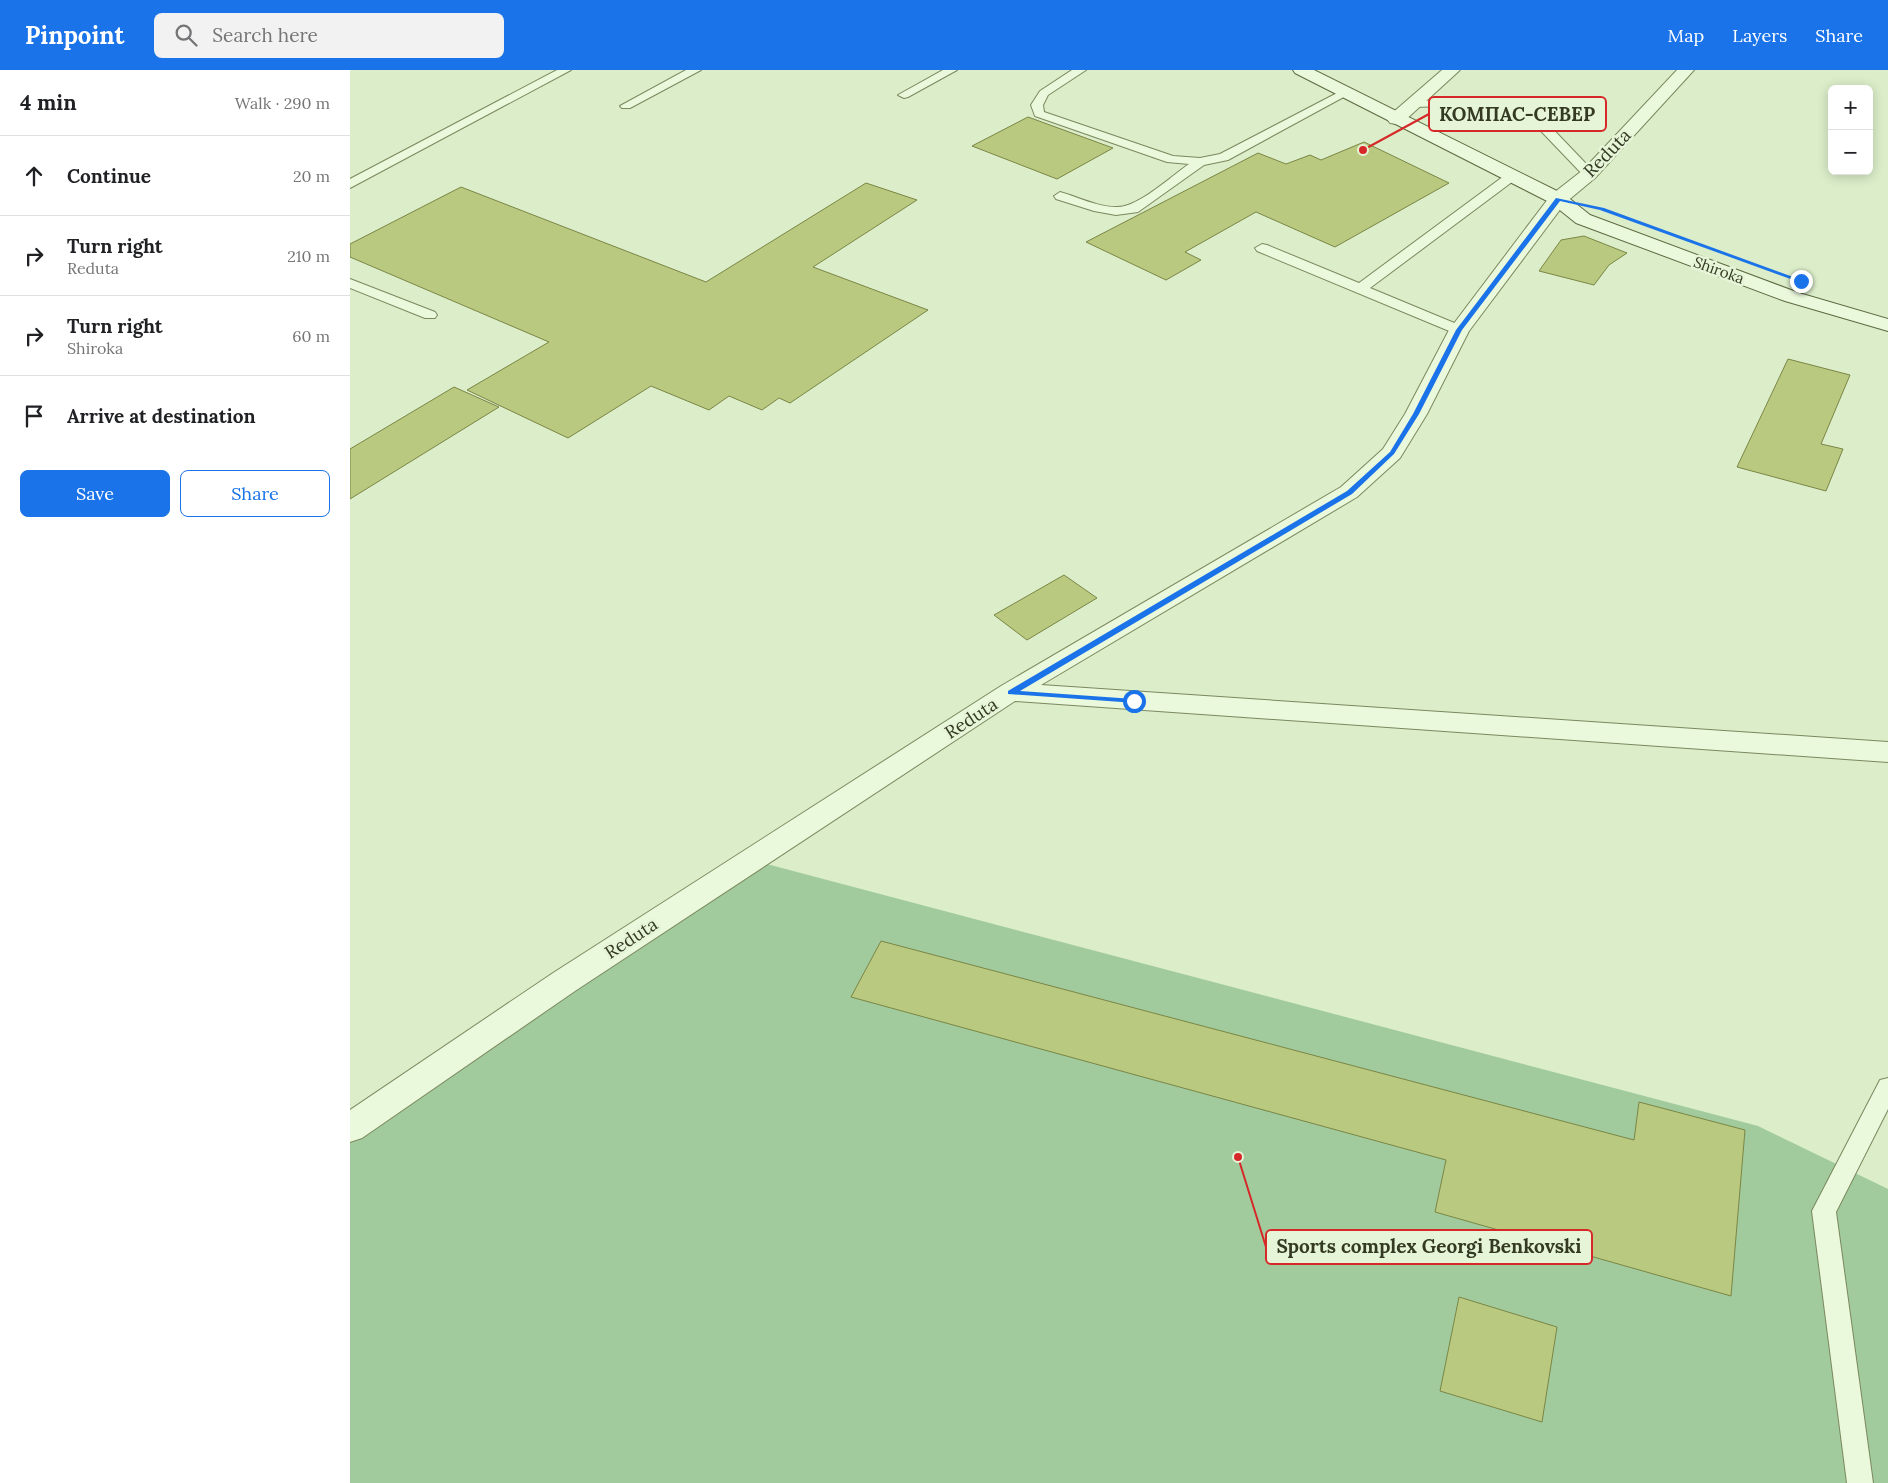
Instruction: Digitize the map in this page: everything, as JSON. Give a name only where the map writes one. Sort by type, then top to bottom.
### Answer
[{"type":"street","name":"Shiroka","points":[[1301,70],[1558,199],[1583,219],[1792,296],[1888,324]]},
{"type":"street","points":[[1396,119],[1452,70]]},
{"type":"street","name":"Reduta","points":[[350,1128],[564,982],[1010,692],[1349,492],[1392,453],[1416,414],[1459,330],[1558,199],[1589,174],[1686,70]]},
{"type":"street","name":"Shiroka","points":[[1558,199],[1602,209],[1792,277],[1888,306]]},
{"type":"street","points":[[1010,692],[1888,752]]},
{"type":"lane","points":[[350,184],[565,70]]},
{"type":"lane","points":[[626,106],[695,70]]},
{"type":"lane","points":[[904,95],[951,70]]},
{"type":"lane","points":[[1080,70],[1044,93],[1037,105],[1039,114],[1171,159],[1200,162],[1224,158],[1346,93]]},
{"type":"lane","points":[[1412,104],[1451,103],[1499,110]]},
{"type":"lane","points":[[1535,123],[1544,127],[1589,174]]},
{"type":"lane","points":[[1060,196],[1098,208],[1116,211],[1134,209],[1200,162]]},
{"type":"lane","points":[[1360,289],[1512,176]]},
{"type":"lane","points":[[1262,248],[1459,330]]},
{"type":"lane","points":[[350,283],[430,315]]},
{"type":"lane","points":[[1860,1483],[1824,1211],[1888,1087]]},
{"type":"green space","points":[[759,862],[1758,1126],[1888,1189],[1888,1483],[350,1483],[350,1140]]},
{"type":"building","points":[[1028,117],[1113,148],[1057,179],[972,146]]},
{"type":"building","points":[[1364,142],[1449,183],[1335,247],[1256,212],[1185,252],[1201,260],[1166,280],[1086,242],[1258,153],[1286,164],[1310,155],[1321,160]]},
{"type":"building","points":[[866,183],[917,200],[813,267],[928,310],[790,403],[779,398],[762,410],[729,396],[709,410],[651,386],[568,438],[467,390],[549,342],[350,257],[350,244],[461,187],[706,282]]},
{"type":"building","points":[[1584,236],[1627,253],[1609,265],[1594,285],[1539,271],[1561,240]]},
{"type":"building","points":[[1788,359],[1850,375],[1821,444],[1843,449],[1826,491],[1737,467]]},
{"type":"building","points":[[454,387],[499,407],[350,499],[350,449]]},
{"type":"building","points":[[1064,575],[1097,598],[1027,640],[994,615]]},
{"type":"building","points":[[881,941],[1634,1140],[1639,1102],[1745,1130],[1731,1296],[1435,1212],[1446,1160],[851,997]]},
{"type":"building","points":[[1459,1297],[1557,1327],[1542,1422],[1440,1391]]},
{"type":"place","name":"КОМПАС-СЕВЕР","points":[[1363,150]]},
{"type":"place","name":"Sports complex Georgi Benkovski","points":[[1238,1157]]},
{"type":"route","points":[[1134,701],[1010,692],[1349,492],[1392,453],[1416,414],[1459,330],[1558,199],[1602,209],[1801,281]]}]
